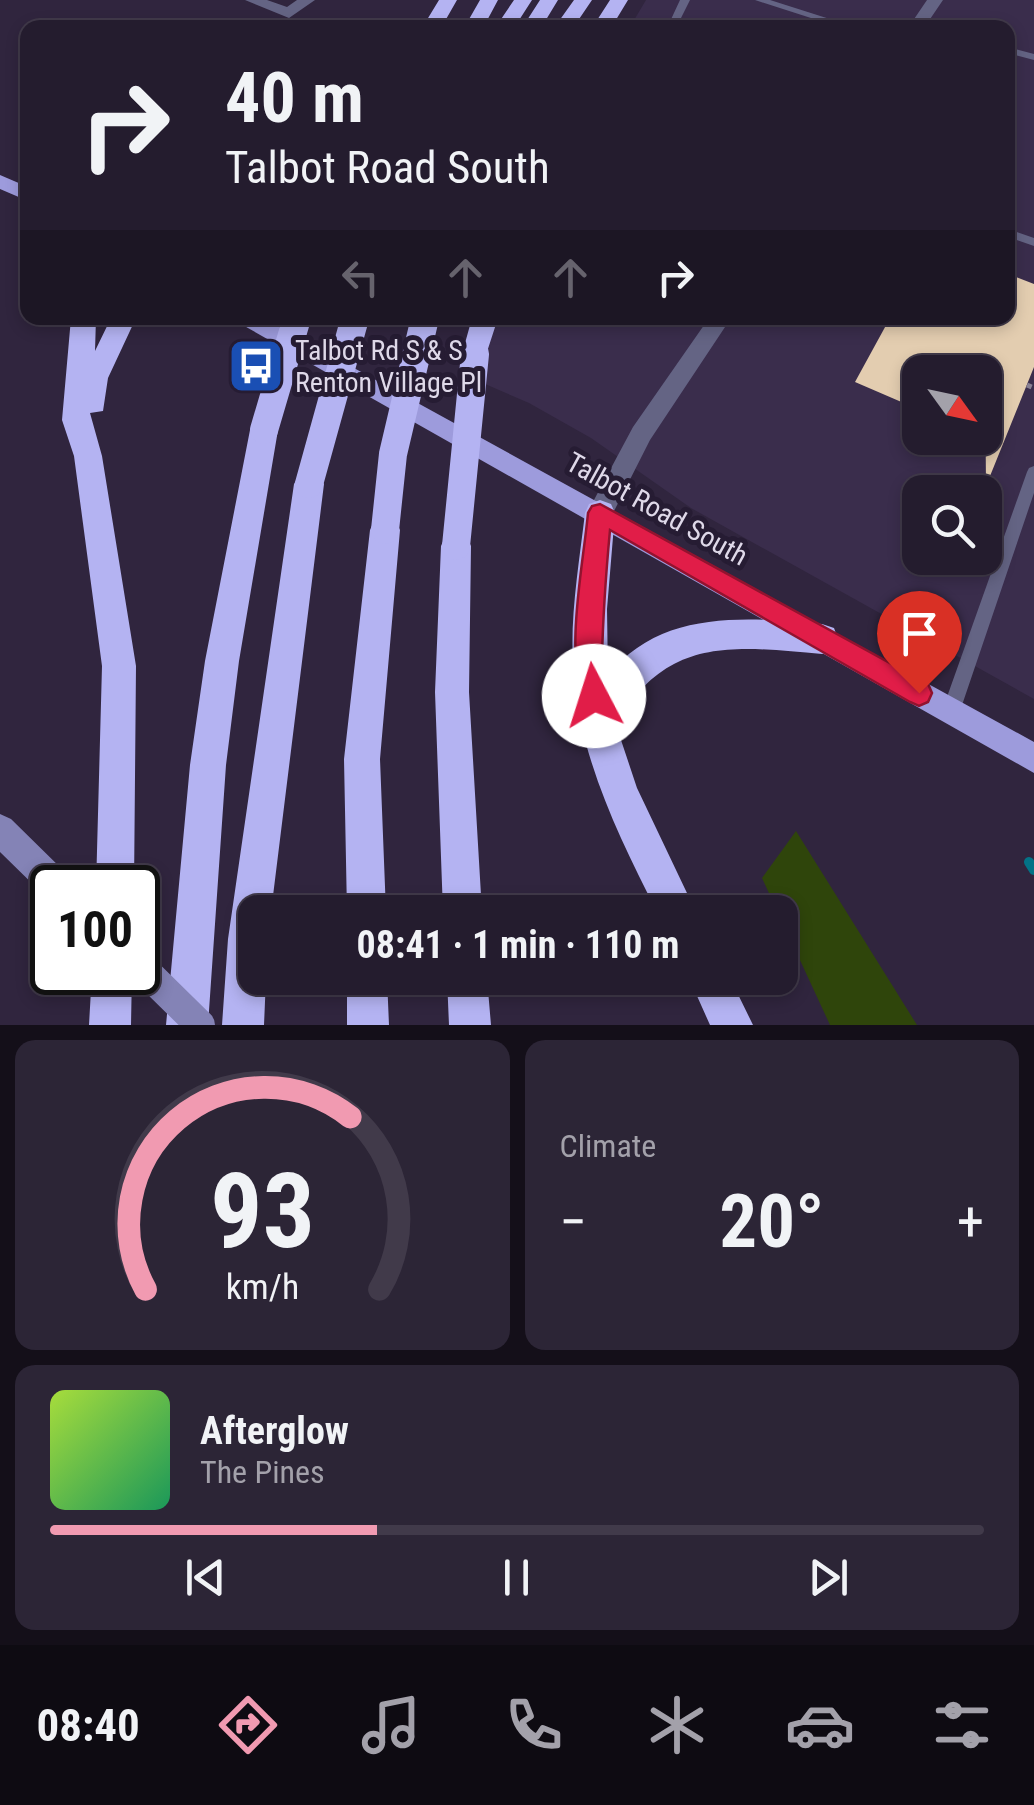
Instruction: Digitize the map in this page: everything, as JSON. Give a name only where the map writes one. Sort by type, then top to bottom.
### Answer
[{"type":"highway","points":[[83,325],[76,420],[88,456],[119,666],[115,865]]},
{"type":"highway","points":[[88,456],[95,378],[120,325]]},
{"type":"highway","points":[[187,1025],[208,765],[222,661],[264,430],[295,325]]},
{"type":"highway","points":[[243,1025],[248,938],[309,484],[353,325]]},
{"type":"highway","points":[[366,895],[362,759],[385,530],[393,454],[423,325]]},
{"type":"highway","points":[[462,895],[452,692],[456,546],[475,354],[483,325]]},
{"type":"highway","points":[[600,513],[590,668],[598,724],[618,792],[669,895]]},
{"type":"highway","points":[[598,724],[629,675],[676,640],[741,632],[822,639]]},
{"type":"highway","points":[[110,1025],[111,995]]},
{"type":"highway","points":[[367,995],[368,1025]]},
{"type":"highway","points":[[468,995],[470,1025]]},
{"type":"highway","points":[[717,995],[732,1025]]},
{"type":"main road","name":"Talbot Road South","points":[[261,325],[1034,758]]},
{"type":"street","points":[[253,0],[289,13],[306,0]]},
{"type":"street","points":[[600,513],[641,434],[715,325]]},
{"type":"street","points":[[0,830],[36,865]]},
{"type":"street","points":[[160,986],[200,1025]]},
{"type":"lane","points":[[760,0],[827,20]]},
{"type":"lane","points":[[951,711],[1034,472]]},
{"type":"shaded area","points":[[646,0],[1034,0],[1034,699],[691,508],[591,438],[529,403],[462,374],[485,325],[1015,325],[1015,20],[634,20]]},
{"type":"green space","points":[[796,831],[917,1025],[830,1025],[798,956],[798,895],[770,895],[762,878]]},
{"type":"building","points":[[1015,277],[1034,284],[1034,367],[1002,446],[1002,355],[902,355],[902,402],[855,382],[886,325],[1015,325]]},
{"type":"building","points":[[986,455],[999,455],[990,475],[986,475]]},
{"type":"waterway","points":[[1029,862],[1034,870]]},
{"type":"place","name":"Talbot Rd S & S Renton Village Pl","points":[[256,366]]},
{"type":"route","points":[[594,696],[590,668],[591,608],[600,513],[919,693]]}]
